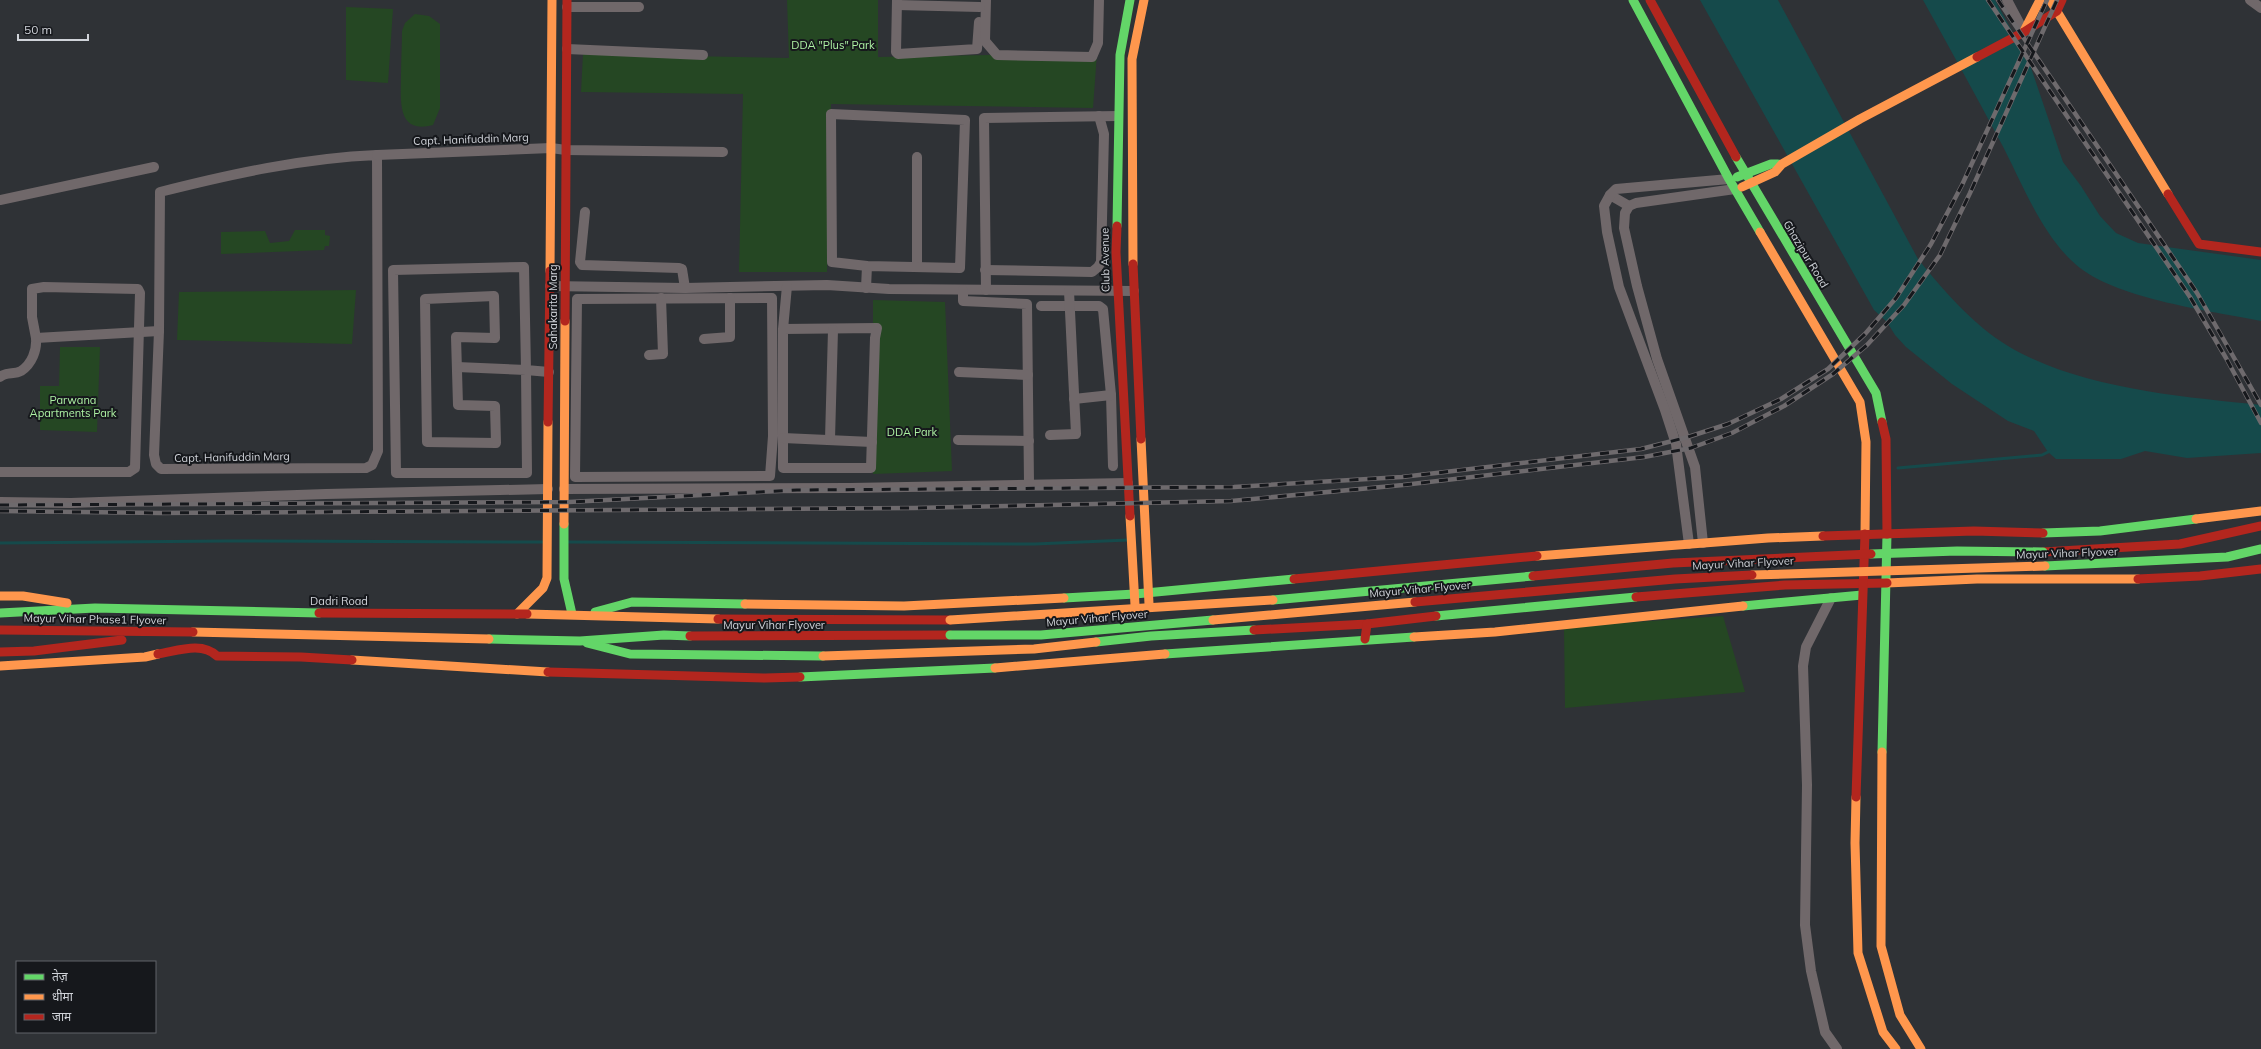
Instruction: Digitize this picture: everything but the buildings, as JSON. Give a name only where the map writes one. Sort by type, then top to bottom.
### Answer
[{"type":"main road","name":"Sahakarita Marg","points":[[517,614],[543,588],[547,578],[548,563],[552,0]]},
{"type":"main road","name":"Club Avenue","points":[[1130,0],[1120,56],[1116,252],[1130,521],[1138,637]]},
{"type":"main road","points":[[1144,0],[1132,59],[1131,111],[1134,291],[1144,519],[1151,636]]},
{"type":"main road","points":[[1633,0],[1729,179],[1860,402],[1866,442],[1865,534],[1862,584],[1855,843],[1858,953],[1883,1032],[1896,1049]]},
{"type":"main road","name":"Ghazipur Road","points":[[1650,0],[1876,394],[1886,439],[1888,534],[1882,790],[1881,946],[1900,1015],[1921,1049]]},
{"type":"main road","points":[[2021,33],[2040,0]]},
{"type":"main road","points":[[2050,0],[2199,244],[2261,252]]},
{"type":"main road","points":[[1735,189],[1754,183],[1775,172],[1782,164],[1860,119],[2021,33],[2056,11],[2062,0]]},
{"type":"main road","name":"Sahakarita Marg","points":[[567,4],[564,579],[572,614]]},
{"type":"main road","points":[[1729,179],[1750,173],[1771,164],[1782,164]]},
{"type":"main road","points":[[583,615],[632,602],[904,606],[1135,594],[1483,560],[1703,543],[1865,534],[1974,531],[2047,533],[2100,531],[2261,510]]},
{"type":"main road","name":"Mayur Vihar Flyover","points":[[583,615],[738,620],[950,620],[1141,610],[1306,598],[1673,563],[1806,556],[1957,551],[2043,552],[2173,544],[2228,534],[2261,526]]},
{"type":"main road","points":[[1974,531],[1964,535],[1959,542],[1954,558],[1962,572],[1977,579]]},
{"type":"main road","name":"Mayur Vihar Flyover","points":[[580,641],[664,635],[740,637],[1041,635],[1675,579],[1808,572],[2120,563],[2228,557],[2261,549]]},
{"type":"main road","points":[[0,652],[34,651],[190,632],[580,641],[630,654],[852,656],[1034,649],[1151,636],[1367,624],[1532,606],[1777,585],[1862,584],[1977,579],[2142,580],[2261,569]]},
{"type":"main road","points":[[0,666],[144,657],[191,648],[211,650],[217,656],[301,657],[494,670],[765,678],[952,671],[1077,663],[1209,650],[1495,632],[1610,619],[1862,595]]},
{"type":"main road","points":[[0,596],[23,596],[95,608]]},
{"type":"main road","points":[[1029,599],[1043,607],[1050,620],[1047,633],[1034,649]]},
{"type":"main road","name":"Dadri Road","points":[[95,608],[215,612],[583,615]]},
{"type":"main road","name":"Mayur Vihar Phase1 Flyover","points":[[0,613],[95,608]]},
{"type":"main road","points":[[1365,639],[1367,624]]},
{"type":"main road","name":"Mayur Vihar Phase1 Flyover","points":[[0,630],[190,632]]},
{"type":"street","points":[[982,2],[985,41],[997,56],[1092,57],[1098,43],[1100,0]]},
{"type":"street","points":[[2007,0],[2021,33]]},
{"type":"street","points":[[2250,0],[2261,8]]},
{"type":"street","points":[[897,2],[982,2],[977,49],[898,54],[896,52],[897,2]]},
{"type":"street","points":[[567,4],[639,7]]},
{"type":"street","points":[[567,49],[703,55]]},
{"type":"street","points":[[831,114],[965,120],[960,268],[867,266],[832,262],[831,114]]},
{"type":"street","points":[[985,270],[1092,272],[1098,267],[1101,262],[1104,134],[1100,116]]},
{"type":"street","points":[[986,290],[984,118],[1118,116]]},
{"type":"street","name":"Capt. Hanifuddin Marg","points":[[377,155],[378,451],[372,465],[366,468],[161,469],[156,464],[154,455],[159,331],[160,192],[239,173],[341,156],[551,148],[566,150],[723,152]]},
{"type":"street","points":[[917,157],[917,266]]},
{"type":"street","points":[[0,200],[154,167]]},
{"type":"street","points":[[1689,544],[1676,444],[1666,410],[1619,287],[1604,211],[1610,195],[1616,189],[1729,179]]},
{"type":"street","points":[[1703,543],[1694,467],[1657,359],[1637,286],[1624,228],[1625,213],[1629,206],[1636,203],[1735,189]]},
{"type":"street","points":[[1610,195],[1629,206]]},
{"type":"street","points":[[585,212],[580,262],[582,265],[679,268],[682,269],[684,273],[685,288]]},
{"type":"street","points":[[866,288],[867,266]]},
{"type":"street","points":[[524,267],[526,370],[527,474],[396,473],[393,270],[524,267]]},
{"type":"street","points":[[550,286],[685,288],[764,285],[963,290],[1134,291]]},
{"type":"street","points":[[764,285],[764,298]]},
{"type":"street","points":[[783,329],[833,330],[877,328],[875,338],[871,468],[783,468],[783,329],[787,286]]},
{"type":"street","points":[[0,377],[7,373],[20,372],[31,362],[37,347],[32,317],[32,289],[44,287],[138,289],[140,293],[140,331],[135,468],[132,471],[0,472]]},
{"type":"street","points":[[577,287],[575,477],[770,476],[773,436],[772,298],[577,299]]},
{"type":"street","points":[[963,290],[963,301],[1027,304],[1029,483]]},
{"type":"street","points":[[1050,435],[1076,434],[1069,291]]},
{"type":"street","points":[[494,296],[495,338],[456,337],[457,367],[458,404],[496,406],[496,443],[427,442],[425,299],[494,296]]},
{"type":"street","points":[[649,355],[663,354],[661,298]]},
{"type":"street","points":[[704,339],[730,337],[730,298]]},
{"type":"street","points":[[1041,306],[1069,306]]},
{"type":"street","name":"Club Avenue","points":[[1069,306],[1099,306],[1103,309],[1111,395],[1113,466]]},
{"type":"street","points":[[830,439],[833,330]]},
{"type":"street","points":[[36,338],[159,331]]},
{"type":"street","points":[[457,367],[549,372]]},
{"type":"street","points":[[959,372],[1028,374]]},
{"type":"street","points":[[1074,399],[1111,395]]},
{"type":"street","points":[[783,438],[872,442]]},
{"type":"street","points":[[958,440],[1029,441]]},
{"type":"street","points":[[564,490],[850,488],[1029,483],[1128,483]]},
{"type":"street","points":[[0,502],[71,503],[326,494],[548,489]]},
{"type":"street","points":[[1830,598],[1806,647],[1803,666],[1807,785],[1804,925],[1811,971],[1825,1032],[1837,1049]]},
{"type":"green space","name":"DDA \"Plus\" Park","points":[[787,0],[878,0],[878,57],[1097,53],[1093,108],[831,104],[827,272],[739,272],[743,94],[581,92],[583,54],[789,58]]},
{"type":"green space","points":[[346,7],[393,9],[388,83],[346,80]]},
{"type":"green space","points":[[415,14],[429,16],[440,24],[440,108],[433,125],[421,127],[412,125],[407,120],[403,113],[401,104],[402,31],[405,23]]},
{"type":"green space","points":[[295,230],[325,230],[325,235],[330,236],[329,246],[325,246],[324,250],[221,254],[221,232],[265,231],[270,243],[289,241]]},
{"type":"green space","points":[[356,290],[352,344],[177,340],[179,292]]},
{"type":"green space","name":"DDA Park","points":[[873,300],[945,302],[952,471],[873,474]]},
{"type":"green space","name":"Parwana Apartments Park","points":[[60,347],[100,347],[97,432],[40,430],[40,386],[59,386]]},
{"type":"green space","points":[[1723,616],[1745,692],[1565,708],[1564,627]]},
{"type":"water","points":[[1700,0],[1778,0],[1918,259],[1949,296],[1984,329],[2012,349],[2045,364],[2079,376],[2154,392],[2261,405],[2261,453],[2187,458],[2145,451],[2121,459],[2056,459],[2048,452],[2034,431],[2008,421],[1952,384],[1906,347],[1895,335],[1887,322],[1874,310]]},
{"type":"water","points":[[1923,0],[1995,0],[2029,62],[2063,162],[2081,186],[2100,216],[2116,233],[2138,243],[2261,260],[2261,321],[2192,308],[2141,296],[2097,279],[2080,268],[2067,256],[2055,241],[2034,209],[1972,88]]},
{"type":"waterway","points":[[1898,468],[2042,455],[2050,451]]},
{"type":"waterway","points":[[568,542],[1035,544],[1128,540]]},
{"type":"waterway","points":[[0,543],[226,541],[544,542]]},
{"type":"railway","points":[[1988,0],[2190,297],[2226,358],[2261,423]]},
{"type":"railway","points":[[1998,0],[2197,293],[2261,405]]},
{"type":"railway","points":[[0,505],[569,502],[797,490],[1234,487],[1402,477],[1641,449],[1688,437],[1728,424],[1781,399],[1828,369],[1865,334],[1896,298],[1931,244],[1962,185],[2047,0]]},
{"type":"railway","points":[[0,511],[161,513],[914,508],[1231,501],[1403,485],[1644,457],[1691,448],[1732,433],[1784,406],[1833,374],[1867,345],[1904,305],[1940,255],[1970,193],[2057,0]]},
{"type":"traffic: fast","points":[[1117,226],[1120,55],[1130,0]]},
{"type":"traffic: fast","points":[[1633,0],[1729,179],[1760,232]]},
{"type":"traffic: fast","points":[[1736,157],[1876,393],[1882,422]]},
{"type":"traffic: fast","points":[[1737,177],[1771,164],[1778,164]]},
{"type":"traffic: fast","points":[[2043,533],[2100,531],[2196,519]]},
{"type":"traffic: fast","points":[[564,524],[564,579],[572,614]]},
{"type":"traffic: fast","points":[[1882,752],[1887,534]]},
{"type":"traffic: fast","points":[[2045,566],[2227,557],[2261,549]]},
{"type":"traffic: fast","points":[[1871,554],[1957,551],[2043,552]]},
{"type":"traffic: fast","points":[[1273,600],[1533,576]]},
{"type":"traffic: fast","points":[[1064,598],[1135,594],[1294,579]]},
{"type":"traffic: fast","points":[[1743,606],[1862,595]]},
{"type":"traffic: fast","points":[[1436,616],[1636,597]]},
{"type":"traffic: fast","points":[[595,612],[632,602],[745,604]]},
{"type":"traffic: fast","points":[[0,613],[95,608],[319,613]]},
{"type":"traffic: fast","points":[[950,635],[1041,635],[1213,620]]},
{"type":"traffic: fast","points":[[1096,642],[1151,636],[1254,630]]},
{"type":"traffic: fast","points":[[489,639],[580,641],[664,635],[690,636]]},
{"type":"traffic: fast","points":[[1165,654],[1414,637]]},
{"type":"traffic: fast","points":[[587,643],[630,654],[823,656]]},
{"type":"traffic: fast","points":[[800,677],[995,668]]},
{"type":"traffic: slow","points":[[550,271],[552,0]]},
{"type":"traffic: slow","points":[[1133,264],[1132,59],[1144,0]]},
{"type":"traffic: slow","points":[[2024,31],[2040,0]]},
{"type":"traffic: slow","points":[[2050,0],[2168,194]]},
{"type":"traffic: slow","points":[[1742,187],[1775,172],[1782,164],[1860,119],[1977,57]]},
{"type":"traffic: slow","points":[[1760,232],[1860,402],[1866,442],[1865,534]]},
{"type":"traffic: slow","points":[[564,524],[565,321]]},
{"type":"traffic: slow","points":[[517,614],[543,588],[547,578],[548,422]]},
{"type":"traffic: slow","points":[[1141,439],[1149,604]]},
{"type":"traffic: slow","points":[[2196,519],[2261,511]]},
{"type":"traffic: slow","points":[[1130,516],[1135,605]]},
{"type":"traffic: slow","points":[[1537,556],[1768,538],[1823,536]]},
{"type":"traffic: slow","points":[[1752,575],[2045,566]]},
{"type":"traffic: slow","points":[[1887,583],[1977,579],[2138,579]]},
{"type":"traffic: slow","points":[[0,596],[23,596],[67,603]]},
{"type":"traffic: slow","points":[[745,604],[904,606],[1064,598]]},
{"type":"traffic: slow","points":[[950,620],[1273,600]]},
{"type":"traffic: slow","points":[[1213,620],[1415,602]]},
{"type":"traffic: slow","points":[[1414,637],[1495,632],[1743,606]]},
{"type":"traffic: slow","points":[[527,614],[718,619]]},
{"type":"traffic: slow","points":[[193,632],[489,639]]},
{"type":"traffic: slow","points":[[823,656],[1034,649],[1096,642]]},
{"type":"traffic: slow","points":[[0,666],[145,657],[158,654]]},
{"type":"traffic: slow","points":[[995,668],[1165,654]]},
{"type":"traffic: slow","points":[[352,660],[548,672]]},
{"type":"traffic: slow","points":[[1882,752],[1881,946],[1900,1015],[1921,1049]]},
{"type":"traffic: slow","points":[[1856,797],[1855,843],[1858,953],[1883,1032],[1896,1049]]},
{"type":"traffic: jam","points":[[565,321],[567,0]]},
{"type":"traffic: jam","points":[[1650,0],[1736,157]]},
{"type":"traffic: jam","points":[[1977,57],[2024,32],[2057,11],[2062,0]]},
{"type":"traffic: jam","points":[[2168,194],[2199,244],[2261,252]]},
{"type":"traffic: jam","points":[[1117,226],[1116,252],[1130,516]]},
{"type":"traffic: jam","points":[[1133,264],[1141,439]]},
{"type":"traffic: jam","points":[[548,422],[550,271]]},
{"type":"traffic: jam","points":[[1882,422],[1886,439],[1887,534]]},
{"type":"traffic: jam","points":[[2043,552],[2180,544],[2261,526]]},
{"type":"traffic: jam","points":[[1823,536],[1974,531],[2043,533]]},
{"type":"traffic: jam","points":[[1856,797],[1865,534]]},
{"type":"traffic: jam","points":[[1533,576],[1673,563],[1871,554]]},
{"type":"traffic: jam","points":[[1294,579],[1537,556]]},
{"type":"traffic: jam","points":[[2138,579],[2200,576],[2261,569]]},
{"type":"traffic: jam","points":[[1415,602],[1675,579],[1752,575]]},
{"type":"traffic: jam","points":[[1636,597],[1785,585],[1887,583]]},
{"type":"traffic: jam","points":[[319,613],[527,614]]},
{"type":"traffic: jam","points":[[1254,630],[1367,624],[1436,616]]},
{"type":"traffic: jam","points":[[718,619],[950,620]]},
{"type":"traffic: jam","points":[[1365,639],[1367,624]]},
{"type":"traffic: jam","points":[[0,630],[193,632]]},
{"type":"traffic: jam","points":[[690,636],[950,635]]},
{"type":"traffic: jam","points":[[0,652],[34,651],[122,640]]},
{"type":"traffic: jam","points":[[158,654],[181,649],[197,648],[211,651],[217,656],[301,657],[352,660]]},
{"type":"traffic: jam","points":[[548,672],[765,678],[800,677]]}]
